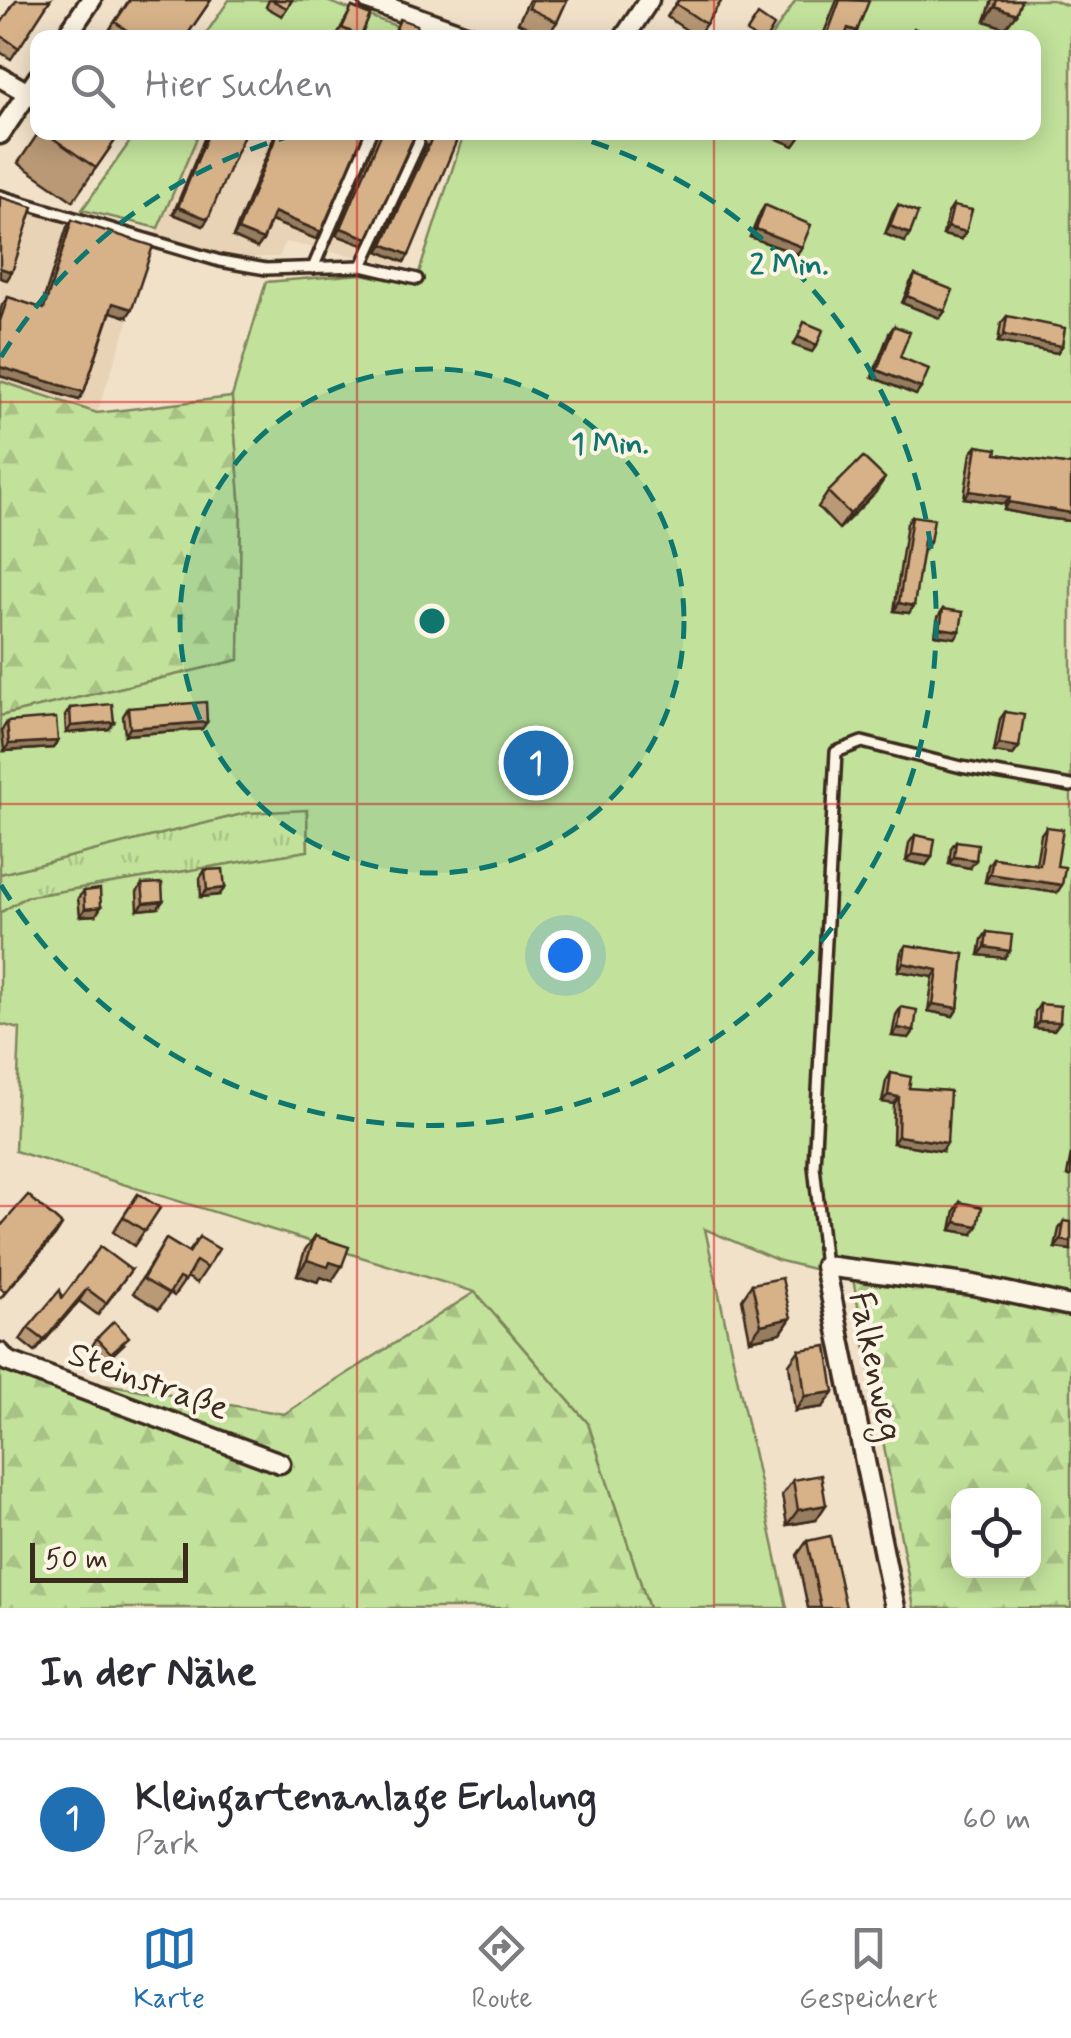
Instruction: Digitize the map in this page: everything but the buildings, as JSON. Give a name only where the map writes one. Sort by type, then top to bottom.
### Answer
[{"type":"street","points":[[70,30],[91,0]]},
{"type":"street","points":[[629,30],[649,0]]},
{"type":"street","points":[[375,1],[453,30]]},
{"type":"street","points":[[0,77],[30,84]]},
{"type":"street","points":[[0,134],[30,88]]},
{"type":"street","name":"Falkenweg","points":[[895,1608],[824,1266],[973,1285],[1071,1306]]},
{"type":"street","name":"Steinstraße","points":[[0,1353],[7,1362],[280,1463]]},
{"type":"lane","points":[[313,268],[368,140]]},
{"type":"lane","points":[[362,266],[419,142]]},
{"type":"lane","points":[[0,196],[220,261],[266,269],[362,266],[418,279]]},
{"type":"lane","points":[[824,1266],[814,1166],[836,752],[862,742],[961,767],[1071,786]]},
{"type":"shaded area","points":[[196,140],[456,140],[403,266],[285,242],[279,257],[237,258],[155,235]]},
{"type":"shaded area","points":[[0,201],[152,251],[97,413],[0,381]]},
{"type":"green space","points":[[229,0],[324,0],[408,30],[208,30]]},
{"type":"green space","points":[[796,0],[1053,0],[1071,7],[1071,1298],[971,1278],[853,1279],[777,1260],[705,1229],[787,1608],[649,1608],[588,1423],[475,1292],[15,1151],[20,1029],[0,1024],[0,913],[26,897],[308,851],[307,810],[246,813],[0,874],[0,716],[239,660],[241,509],[232,397],[266,282],[362,274],[415,285],[462,140],[1041,140],[1041,30],[776,30]]},
{"type":"green space","points":[[131,140],[196,140],[158,228],[82,210]]},
{"type":"green space","points":[[0,381],[97,413],[232,397],[241,509],[239,660],[0,716]]},
{"type":"green space","points":[[307,809],[308,851],[26,897],[0,913],[0,874],[246,813]]},
{"type":"green space","points":[[853,1279],[998,1296],[1071,1313],[1071,1608],[914,1608]]},
{"type":"green space","points":[[475,1292],[588,1423],[649,1608],[0,1608],[0,1358],[28,1371],[284,1414]]},
{"type":"place","name":"Kleingartenanlage Erholung","points":[[536,763]]}]
